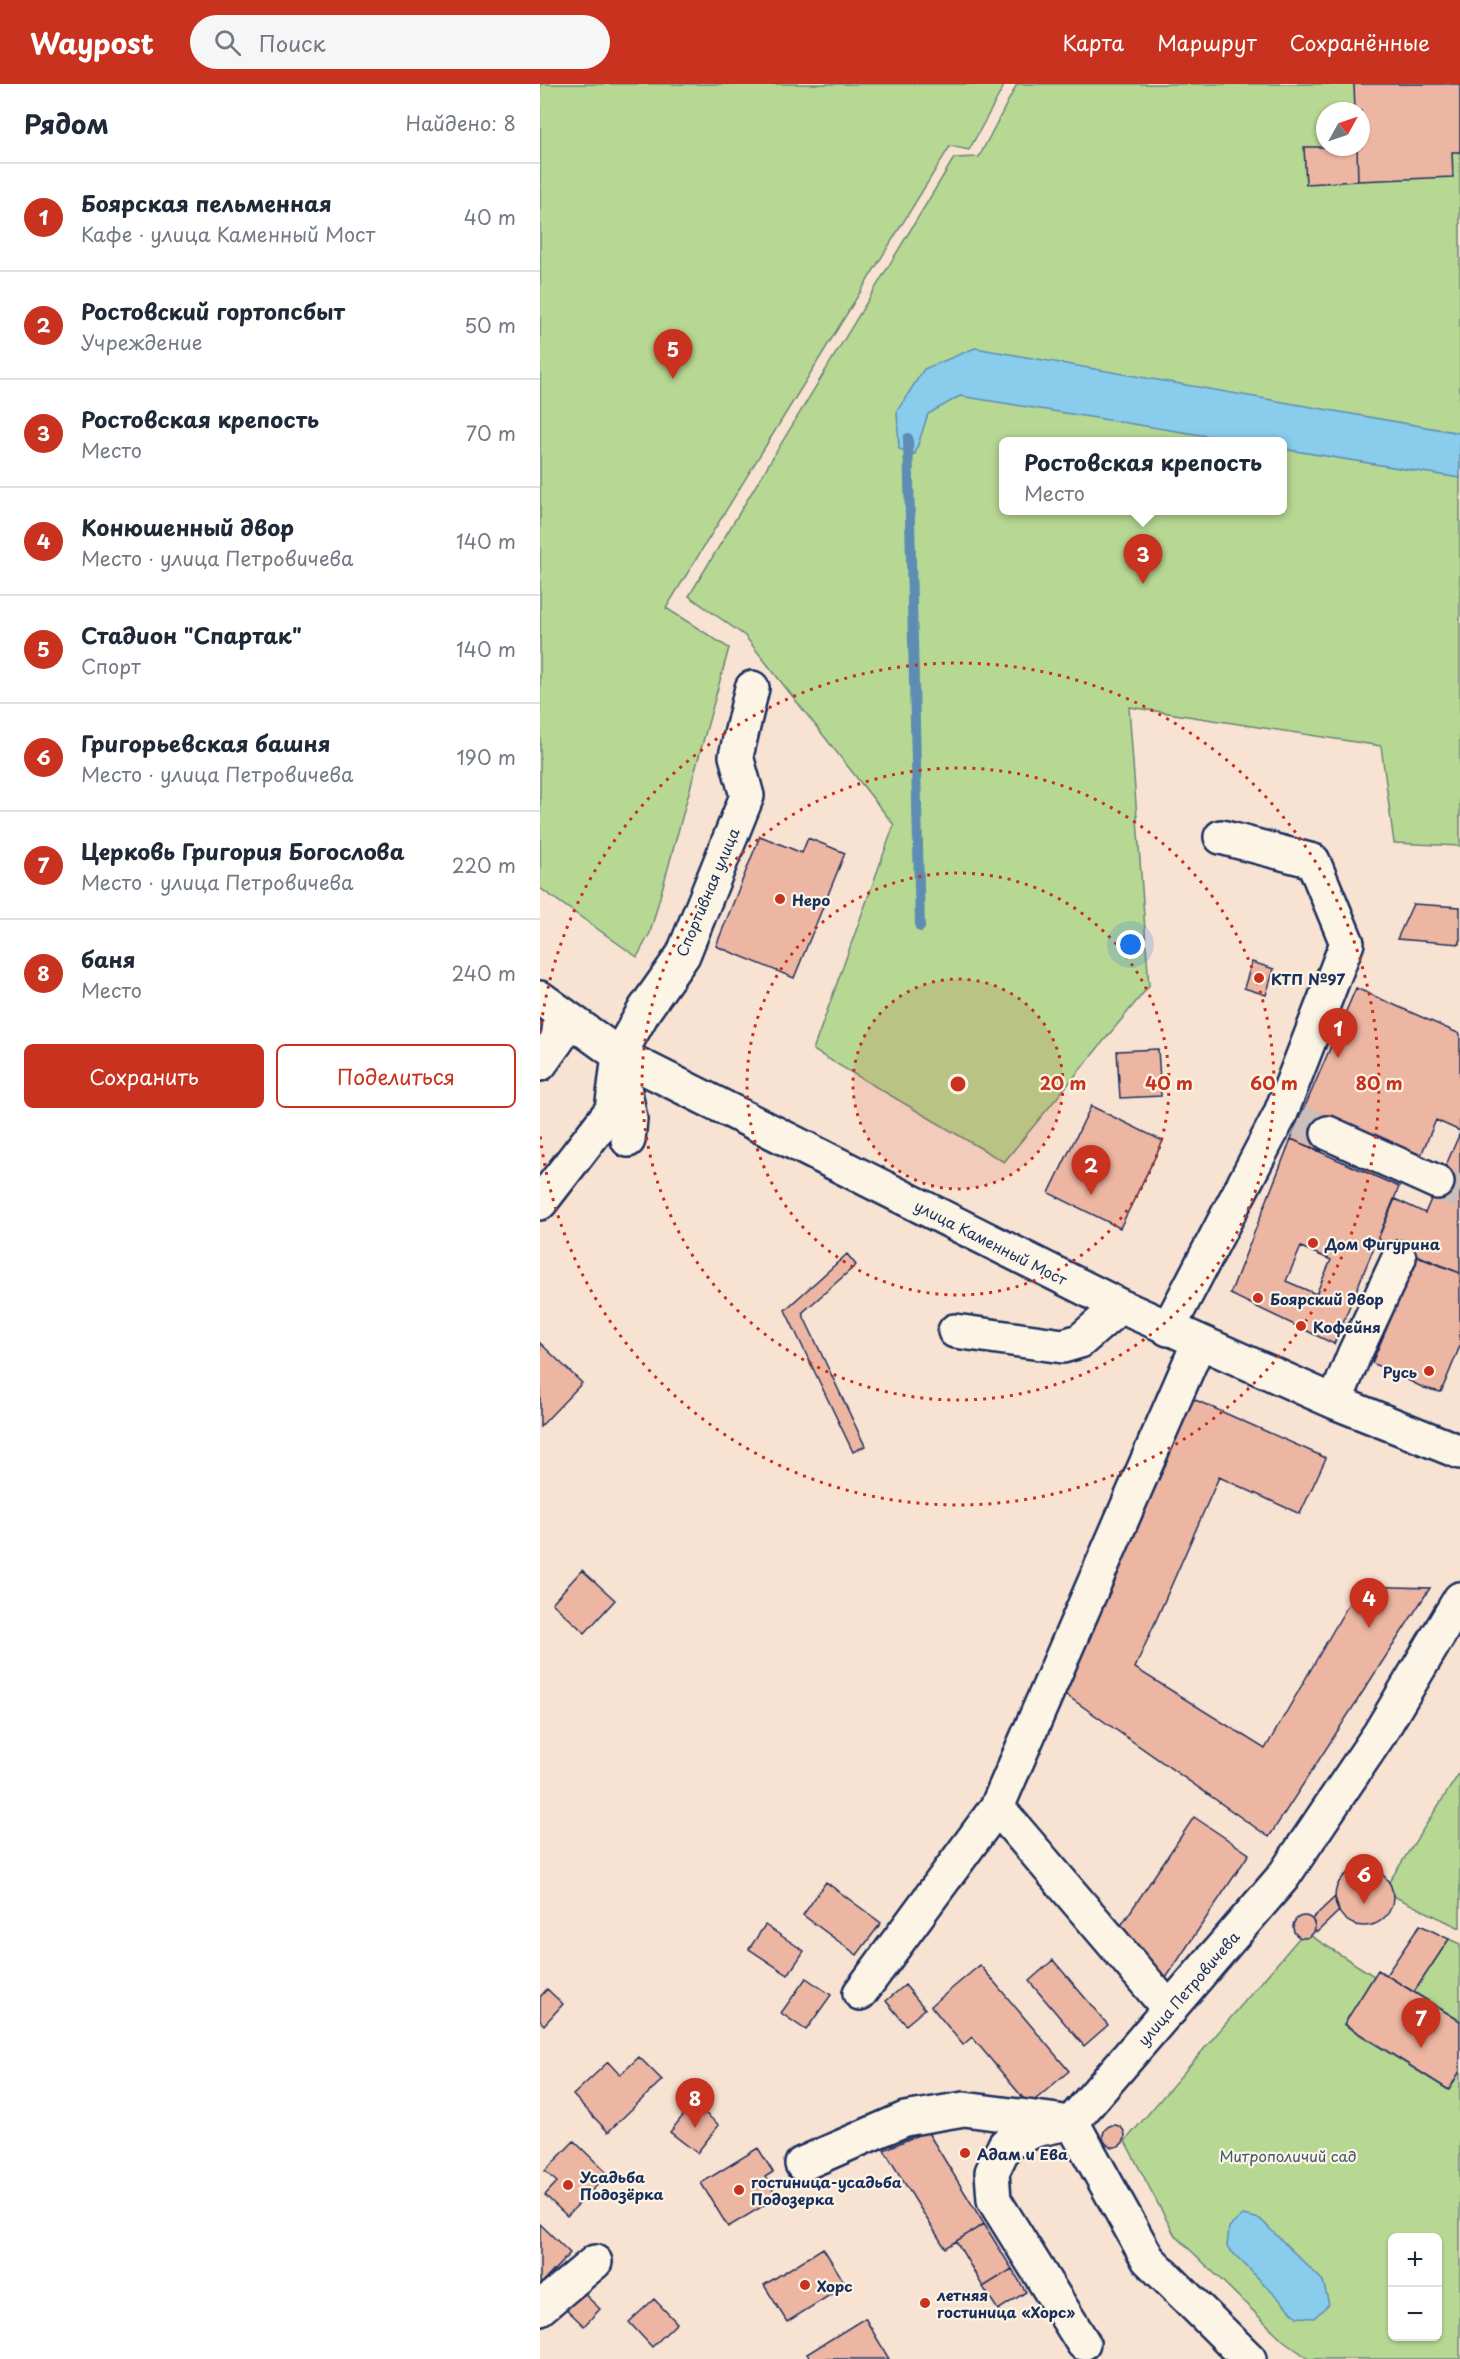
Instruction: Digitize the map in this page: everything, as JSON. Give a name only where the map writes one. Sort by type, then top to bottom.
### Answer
[{"type":"street","name":"Спортивная улица","points":[[540,1203],[612,1110],[619,1055],[645,1008],[683,955],[747,796],[736,756],[752,688]]},
{"type":"street","points":[[1168,1329],[1302,1123],[1347,943],[1313,861],[1221,837]]},
{"type":"street","name":"улица Каменный Мост","points":[[550,1006],[619,1055],[1120,1306],[1335,1402],[1460,1452]]},
{"type":"street","points":[[540,1064],[558,1039],[550,1006]]},
{"type":"street","points":[[619,1055],[630,1119],[628,1140]]},
{"type":"street","points":[[1302,1123],[1437,1182]]},
{"type":"street","points":[[1335,1402],[1399,1258]]},
{"type":"street","points":[[955,1332],[1063,1346],[1080,1341],[1120,1306]]},
{"type":"street","points":[[860,1993],[997,1807],[1199,1342]]},
{"type":"street","name":"улица Петровичева","points":[[1072,2122],[1170,2010],[1282,1876],[1380,1733],[1460,1599]]},
{"type":"street","points":[[997,1807],[1170,2010]]},
{"type":"street","points":[[802,2164],[905,2119],[964,2109],[1072,2122]]},
{"type":"street","points":[[1072,2122],[1035,2130],[1005,2145],[992,2172],[993,2200],[1083,2343]]},
{"type":"street","points":[[1072,2122],[1148,2259],[1249,2359]]},
{"type":"street","points":[[540,2308],[595,2262]]},
{"type":"green space","points":[[540,84],[1005,84],[969,150],[950,146],[666,608],[729,648],[650,933],[637,957],[540,888]]},
{"type":"green space","points":[[1017,84],[1460,84],[1460,846],[1394,843],[1381,746],[1129,707],[1149,986],[1004,1162],[813,1050],[894,825],[745,636],[689,596],[954,158],[979,157]]},
{"type":"green space","points":[[1460,1772],[1460,1928],[1393,1896],[1389,1882]]},
{"type":"green space","name":"Митрополичий сад","points":[[1311,1936],[1374,1976],[1344,2025],[1448,2090],[1460,2071],[1460,2359],[1309,2359],[1284,2341],[1174,2234],[1125,2141],[1300,1937]]},
{"type":"green space","points":[[1449,1939],[1460,1944],[1460,2021],[1414,1992]]},
{"type":"water","points":[[975,348],[1460,433],[1460,478],[1287,450],[1287,437],[1213,437],[960,396],[928,414],[915,454],[899,449],[897,411],[924,369]]},
{"type":"water","points":[[1243,2215],[1260,2219],[1323,2281],[1329,2304],[1314,2318],[1297,2317],[1227,2247],[1229,2227]]},
{"type":"building","points":[[1354,84],[1460,84],[1460,152],[1452,152],[1453,177],[1358,181],[1357,156],[1370,156],[1370,102],[1355,102]]},
{"type":"building","points":[[1304,147],[1316,147],[1316,156],[1357,156],[1358,181],[1306,184]]},
{"type":"building","name":"Неро","points":[[760,836],[802,853],[808,838],[845,853],[794,978],[716,946]]},
{"type":"building","points":[[1413,904],[1460,907],[1460,944],[1397,939]]},
{"type":"building","name":"КТП №97","points":[[1252,962],[1274,969],[1266,995],[1244,988]]},
{"type":"building","points":[[1356,988],[1460,1034],[1460,1131],[1436,1120],[1421,1155],[1334,1120],[1321,1151],[1291,1139]]},
{"type":"building","points":[[1158,1049],[1161,1096],[1120,1098],[1117,1051]]},
{"type":"building","points":[[1091,1106],[1163,1141],[1120,1228],[1049,1193]]},
{"type":"building","points":[[1460,1133],[1460,1273],[1378,1239],[1395,1199],[1425,1213]]},
{"type":"building","name":"Дом Фигурина","points":[[1291,1139],[1399,1187],[1334,1344],[1230,1294]],"holes":[[[1301,1247],[1331,1260],[1316,1294],[1286,1281]]]},
{"type":"building","points":[[847,1254],[856,1265],[802,1313],[865,1446],[853,1452],[785,1310]]},
{"type":"building","points":[[1417,1257],[1460,1273],[1460,1346],[1441,1392],[1424,1388],[1372,1363]]},
{"type":"building","points":[[540,1343],[582,1383],[540,1427]]},
{"type":"building","points":[[1191,1398],[1326,1458],[1300,1514],[1219,1477],[1135,1668],[1265,1749],[1359,1586],[1430,1588],[1269,1837],[1062,1692]]},
{"type":"building","points":[[582,1570],[615,1600],[585,1633],[552,1603]]},
{"type":"building","points":[[1194,1817],[1249,1854],[1160,1987],[1116,1933]]},
{"type":"building","points":[[1364,1868],[1380,1873],[1388,1881],[1393,1897],[1388,1913],[1380,1921],[1364,1926],[1348,1921],[1340,1913],[1335,1897],[1340,1881],[1348,1873]]},
{"type":"building","points":[[826,1882],[881,1923],[857,1955],[803,1915]]},
{"type":"building","points":[[1335,1897],[1339,1911],[1317,1932],[1314,1930],[1312,1919]]},
{"type":"building","points":[[1304,1916],[1312,1919],[1315,1927],[1312,1935],[1304,1938],[1296,1935],[1293,1927],[1296,1919]]},
{"type":"building","points":[[765,1925],[804,1951],[788,1975],[749,1949]]},
{"type":"building","points":[[1420,1925],[1449,1939],[1414,1992],[1386,1975]]},
{"type":"building","points":[[1053,1960],[1108,2025],[1084,2046],[1029,1981]]},
{"type":"building","points":[[980,1965],[1069,2071],[1029,2105],[972,2037],[963,2045],[931,2006]]},
{"type":"building","points":[[1378,1970],[1460,2021],[1460,2071],[1449,2090],[1344,2024]]},
{"type":"building","points":[[806,1978],[831,1995],[806,2030],[781,2013]]},
{"type":"building","points":[[905,1985],[925,2009],[906,2025],[886,2001]]},
{"type":"building","points":[[547,1989],[563,2004],[544,2025],[540,2021],[540,1997]]},
{"type":"building","points":[[639,2057],[662,2080],[608,2132],[573,2095],[608,2062],[620,2075]]},
{"type":"building","points":[[693,2103],[719,2125],[697,2153],[670,2132]]},
{"type":"building","points":[[1114,2125],[1122,2128],[1125,2136],[1122,2144],[1114,2147],[1106,2144],[1103,2136],[1106,2128]]},
{"type":"building","points":[[927,2131],[984,2224],[945,2248],[884,2150]]},
{"type":"building","points":[[574,2141],[608,2174],[567,2216],[545,2195],[557,2182],[545,2171]]},
{"type":"building","name":"гостиница-усадьба Подозерка","points":[[758,2148],[773,2172],[765,2177],[778,2197],[728,2227],[701,2183]]},
{"type":"building","points":[[540,2224],[570,2253],[542,2283],[540,2282]]},
{"type":"building","points":[[984,2224],[1012,2269],[983,2287],[956,2241]]},
{"type":"building","name":"Хорс","points":[[823,2248],[846,2285],[787,2322],[764,2285]]},
{"type":"building","points":[[1012,2269],[1026,2292],[998,2310],[983,2287]]},
{"type":"building","points":[[578,2288],[600,2309],[584,2326],[562,2305]]},
{"type":"building","points":[[654,2299],[677,2323],[652,2347],[629,2322]]},
{"type":"building","points":[[865,2318],[889,2359],[810,2359],[807,2354]]},
{"type":"waterway","points":[[908,438],[920,927]]},
{"type":"tunnel","points":[[1299,1120],[1328,1133]]},
{"type":"tunnel","points":[[1437,1182],[1460,1192]]},
{"type":"place","name":"Стадион \"Спартак\"","points":[[673,379]]},
{"type":"place","name":"Ростовская крепость","points":[[1143,584]]},
{"type":"place","name":"Неро","points":[[780,899]]},
{"type":"place","name":"КТП №97","points":[[1259,978]]},
{"type":"place","name":"Боярская пельменная","points":[[1338,1058]]},
{"type":"place","name":"Ростовский гортопсбыт","points":[[1091,1195]]},
{"type":"place","name":"Дом Фигурина","points":[[1313,1243]]},
{"type":"place","name":"Боярский двор","points":[[1258,1298]]},
{"type":"place","name":"Кофейня","points":[[1301,1326]]},
{"type":"place","name":"Русь","points":[[1429,1371]]},
{"type":"place","name":"Конюшенный двор","points":[[1369,1628]]},
{"type":"place","name":"Григорьевская башня","points":[[1364,1904]]},
{"type":"place","name":"Церковь Григория Богослова","points":[[1421,2048]]},
{"type":"place","name":"баня","points":[[695,2128]]},
{"type":"place","name":"Адам и Ева","points":[[965,2153]]},
{"type":"place","name":"Усадьба Подозёрка","points":[[568,2185]]},
{"type":"place","name":"гостиница-усадьба Подозерка","points":[[739,2190]]},
{"type":"place","name":"Хорс","points":[[805,2285]]},
{"type":"place","name":"летняя гостиница «Хорс»","points":[[925,2303]]}]
